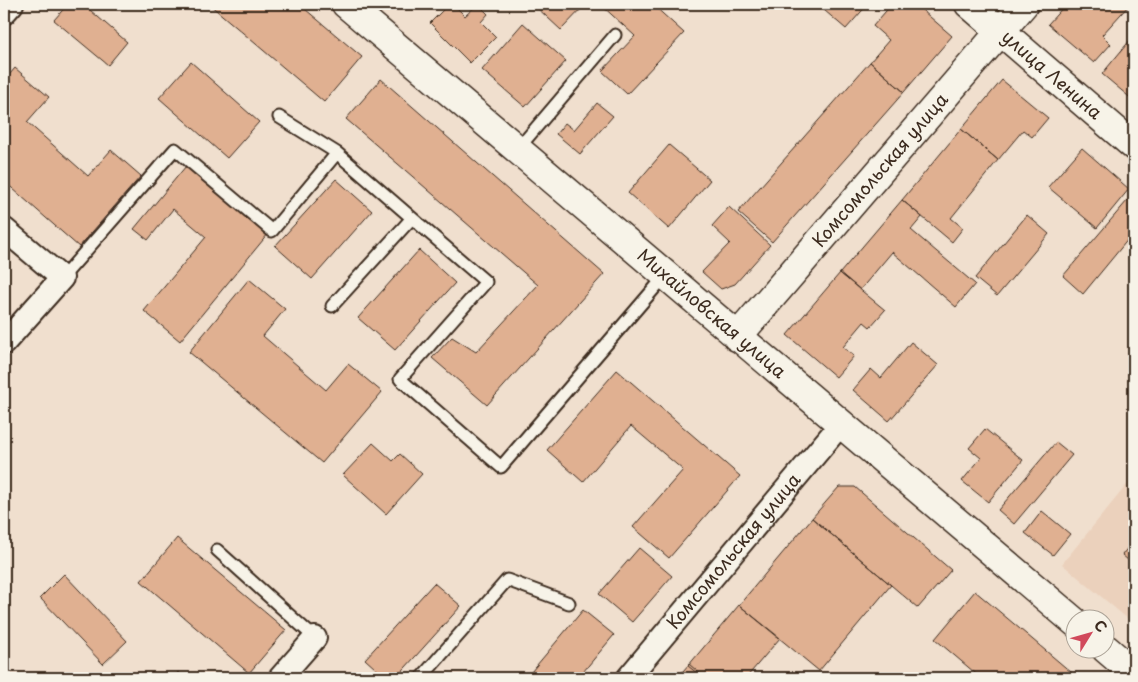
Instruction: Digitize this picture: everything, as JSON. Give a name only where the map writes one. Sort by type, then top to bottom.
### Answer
[{"type":"main road","name":"Михайловская улица","points":[[346,4],[737,338],[1066,615]]},
{"type":"main road","name":"улица Ленина","points":[[969,4],[1134,146]]},
{"type":"main road","name":"Комсомольская улица","points":[[737,338],[1024,4]]},
{"type":"main road","points":[[1116,657],[1134,673]]},
{"type":"street","points":[[4,13],[12,4]]},
{"type":"street","points":[[4,229],[62,278],[4,343]]},
{"type":"street","name":"Комсомольская улица","points":[[628,678],[840,425]]},
{"type":"street","points":[[280,678],[315,638]]},
{"type":"lane","points":[[516,150],[615,35]]},
{"type":"lane","points":[[279,117],[337,153],[486,282],[400,379],[501,467],[665,276]]},
{"type":"lane","points":[[62,278],[175,149],[272,232],[337,153]]},
{"type":"lane","points":[[332,306],[412,218]]},
{"type":"lane","points":[[218,550],[315,638]]},
{"type":"lane","points":[[421,678],[508,580],[569,603]]},
{"type":"shaded area","points":[[1134,476],[1134,624],[1062,564]]},
{"type":"building","points":[[68,4],[83,4],[127,42],[108,65],[54,20]]},
{"type":"building","points":[[209,4],[299,4],[362,57],[324,102]]},
{"type":"building","points":[[449,4],[453,4],[465,16],[478,4],[488,14],[481,22],[496,37],[470,63],[430,23]]},
{"type":"building","points":[[533,4],[586,4],[561,30]]},
{"type":"building","points":[[600,4],[652,4],[684,33],[627,94],[602,71],[635,36]]},
{"type":"building","points":[[817,4],[868,4],[846,29]]},
{"type":"building","points":[[892,4],[915,4],[952,36],[904,92],[870,62],[889,40],[873,26]]},
{"type":"building","points":[[1066,4],[1130,4],[1102,35],[1111,44],[1094,63],[1048,24]]},
{"type":"building","points":[[523,23],[566,61],[525,107],[482,70]]},
{"type":"building","points":[[1131,39],[1134,41],[1134,101],[1102,74]]},
{"type":"building","points":[[191,62],[259,122],[227,158],[159,98]]},
{"type":"building","points":[[870,62],[904,92],[772,242],[738,212]]},
{"type":"building","points":[[15,68],[49,97],[27,122],[88,176],[111,150],[141,176],[79,247],[4,181],[4,81]]},
{"type":"building","points":[[381,79],[604,274],[487,405],[432,358],[452,337],[476,352],[538,285],[346,119]]},
{"type":"building","points":[[1002,80],[1048,118],[1032,137],[1023,130],[998,160],[961,129]]},
{"type":"building","points":[[597,103],[613,116],[580,154],[556,134],[565,123],[574,130]]},
{"type":"building","points":[[961,129],[998,160],[951,218],[963,228],[952,242],[902,200]]},
{"type":"building","points":[[669,145],[710,180],[669,229],[628,193]]},
{"type":"building","points":[[1082,148],[1129,189],[1097,228],[1048,187]]},
{"type":"building","points":[[186,166],[268,234],[180,341],[144,311],[206,237],[173,209],[148,240],[134,229]]},
{"type":"building","points":[[336,179],[372,211],[312,279],[275,246]]},
{"type":"building","points":[[1133,194],[1134,232],[1083,294],[1063,276]]},
{"type":"building","points":[[902,200],[922,217],[911,230],[975,284],[956,307],[892,252],[860,290],[840,273]]},
{"type":"building","points":[[729,207],[770,245],[735,284],[721,289],[702,272],[730,243],[712,226]]},
{"type":"building","points":[[1027,215],[1049,234],[997,296],[975,278]]},
{"type":"building","points":[[419,250],[455,283],[395,350],[358,318]]},
{"type":"building","points":[[840,273],[885,310],[870,327],[864,322],[843,347],[854,356],[836,377],[787,335]]},
{"type":"building","points":[[249,279],[285,309],[263,336],[326,390],[348,364],[382,392],[322,463],[189,352]]},
{"type":"building","points":[[911,342],[938,365],[889,421],[853,390],[871,369],[881,378]]},
{"type":"building","points":[[617,370],[740,476],[669,558],[633,527],[683,470],[631,426],[583,482],[547,450]]},
{"type":"building","points":[[985,429],[1023,460],[988,502],[962,481],[981,458],[969,448]]},
{"type":"building","points":[[1056,442],[1072,455],[1014,524],[998,510]]},
{"type":"building","points":[[373,443],[393,461],[400,454],[422,474],[386,514],[343,475]]},
{"type":"building","points":[[839,487],[855,487],[951,570],[918,608],[812,518]]},
{"type":"building","points":[[1042,511],[1070,534],[1053,555],[1025,533]]},
{"type":"building","points":[[812,518],[891,585],[819,671],[739,605]]},
{"type":"building","points":[[177,538],[286,630],[249,673],[141,581]]},
{"type":"building","points":[[1134,540],[1134,565],[1122,555]]},
{"type":"building","points":[[639,548],[672,576],[632,622],[599,594]]},
{"type":"building","points":[[64,574],[127,641],[103,664],[40,598]]},
{"type":"building","points":[[434,583],[461,606],[396,678],[386,678],[365,659]]},
{"type":"building","points":[[975,591],[1078,678],[981,678],[935,639]]},
{"type":"building","points":[[739,605],[780,638],[746,678],[703,678],[688,666]]},
{"type":"building","points":[[583,610],[614,635],[578,678],[526,678]]},
{"type":"building","points":[[689,664],[705,678],[677,678]]},
{"type":"building","points":[[178,672],[185,678],[172,678]]}]
